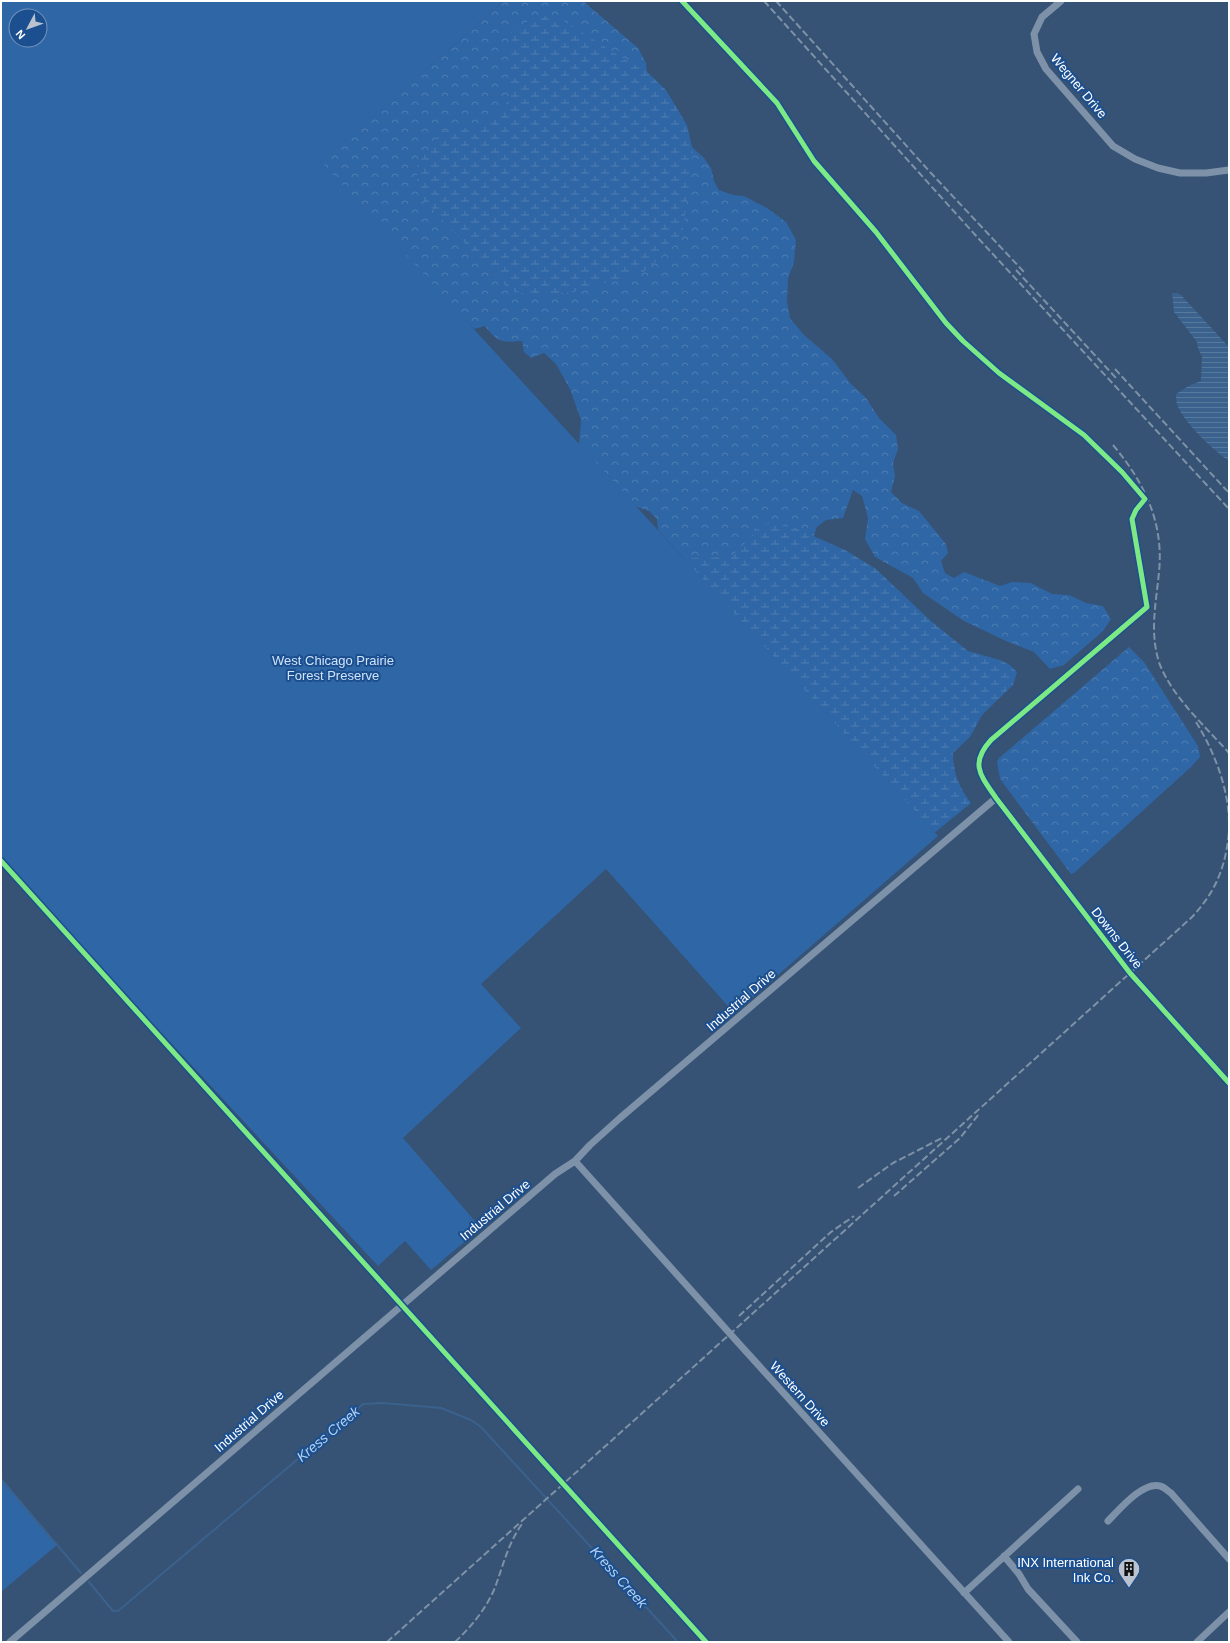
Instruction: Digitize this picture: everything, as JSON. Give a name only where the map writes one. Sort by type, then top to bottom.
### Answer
[{"type":"street","name":"Downs Drive","points":[[682,1],[777,103],[814,160],[876,232],[946,323],[998,373],[1084,435],[1122,472],[1144,499],[1136,510],[1132,519],[1147,607],[991,740],[983,748],[979,761],[979,769],[982,778],[996,798],[1130,973],[1229,1083]]},
{"type":"street","name":"Wegner Drive","points":[[1061,1],[1042,17],[1034,34],[1037,52],[1046,69],[1113,146],[1135,159],[1158,168],[1180,173],[1206,173],[1229,170]]},
{"type":"street","name":"Industrial Drive","points":[[10,1642],[555,1174],[576,1161],[590,1145],[620,1118],[996,798]]},
{"type":"street","name":"Western Drive","points":[[576,1161],[742,1348],[1009,1642]]},
{"type":"street","points":[[1108,1521],[1136,1494],[1150,1486],[1161,1486],[1171,1493],[1229,1559]]},
{"type":"street","points":[[964,1593],[1078,1489]]},
{"type":"street","points":[[1004,1556],[1019,1574],[1028,1589],[1077,1642]]},
{"type":"street","points":[[1197,1642],[1229,1612]]},
{"type":"green space","name":"West Chicago Prairie Forest Preserve","points":[[1,1],[504,1],[320,161],[938,836],[734,1013],[606,869],[481,984],[521,1028],[403,1138],[481,1228],[431,1270],[405,1241],[378,1266],[1,860]]},
{"type":"green space","points":[[504,1],[583,1],[638,48],[646,63],[648,83],[684,140],[704,158],[711,168],[714,181],[719,190],[733,195],[744,196],[767,208],[786,222],[796,240],[794,262],[788,278],[787,301],[790,318],[803,334],[832,359],[851,384],[866,398],[879,418],[896,435],[898,449],[893,463],[895,476],[891,492],[902,503],[919,511],[946,544],[948,553],[941,561],[945,573],[954,578],[964,572],[1000,586],[1012,582],[1031,583],[1052,594],[1069,595],[1086,603],[1103,606],[1111,619],[1103,631],[1064,665],[1050,669],[1034,652],[1006,641],[964,621],[923,593],[913,578],[875,557],[865,539],[868,518],[862,496],[853,490],[843,518],[826,520],[817,527],[772,655],[658,530],[657,519],[649,511],[637,507],[578,457],[581,420],[570,389],[556,364],[544,353],[531,358],[524,352],[522,341],[509,342],[500,340],[485,326],[474,329],[310,169]]},
{"type":"green space","points":[[546,16],[561,19],[632,64],[641,66],[666,90],[687,125],[693,151],[682,239],[641,274],[635,274],[618,281],[582,288],[574,292],[536,295],[515,292],[507,287],[422,198],[417,190],[417,165],[443,131],[474,127],[486,122],[506,104],[510,95],[512,31],[526,22]]},
{"type":"green space","points":[[768,523],[802,529],[809,534],[845,550],[876,569],[932,622],[968,651],[1000,660],[1010,665],[1017,672],[1013,685],[982,715],[970,737],[953,753],[954,768],[958,780],[971,803],[784,956],[686,562],[689,558],[731,557],[753,535],[755,528]]},
{"type":"green space","points":[[1129,647],[1144,662],[1198,746],[1200,757],[1191,767],[1074,873],[1071,874],[1000,779],[997,762],[999,758]]},
{"type":"green space","points":[[1,1479],[57,1545],[1,1592]]},
{"type":"shaded area","points":[[1172,293],[1178,293],[1181,295],[1229,347],[1229,461],[1207,443],[1192,427],[1185,419],[1177,404],[1176,394],[1190,385],[1201,381],[1202,356],[1198,349],[1197,342],[1174,312]]},
{"type":"waterway","name":"Kress Creek","points":[[89,1582],[113,1611],[118,1611],[363,1404],[383,1403],[441,1408],[471,1420],[481,1427],[678,1642]]},
{"type":"waterway","name":"Kress Creek","points":[[1,1479],[81,1573]]},
{"type":"railway","points":[[764,1],[978,238],[1229,509]]},
{"type":"railway","points":[[776,1],[930,172],[1025,273]]},
{"type":"railway","points":[[1016,270],[1116,378]]},
{"type":"railway","points":[[1115,369],[1229,493]]},
{"type":"railway","points":[[1113,445],[1134,473],[1150,504],[1155,520],[1160,554],[1154,630],[1160,665],[1173,689],[1182,701],[1229,753]]},
{"type":"railway","points":[[1196,722],[1209,745],[1219,770],[1226,795],[1229,821]]},
{"type":"railway","points":[[387,1642],[1191,918],[1207,898],[1218,878],[1228,844],[1229,831]]},
{"type":"railway","points":[[894,1196],[960,1138],[979,1114]]},
{"type":"railway","points":[[858,1188],[893,1163],[942,1138]]},
{"type":"railway","points":[[739,1316],[831,1232],[854,1216]]},
{"type":"railway","points":[[455,1642],[477,1618],[494,1590],[509,1548],[522,1524]]},
{"type":"cycle path","points":[[682,1],[777,103],[814,161],[876,232],[946,323],[963,341],[999,373],[1084,435],[1122,472],[1145,499],[1136,510],[1132,519],[1147,607],[991,740],[984,748],[980,756],[980,770],[982,776],[996,798],[1130,973],[1229,1083]]},
{"type":"cycle path","points":[[1,861],[706,1642]]},
{"type":"place","name":"INX International Ink Co.","points":[[1129,1588]]}]
